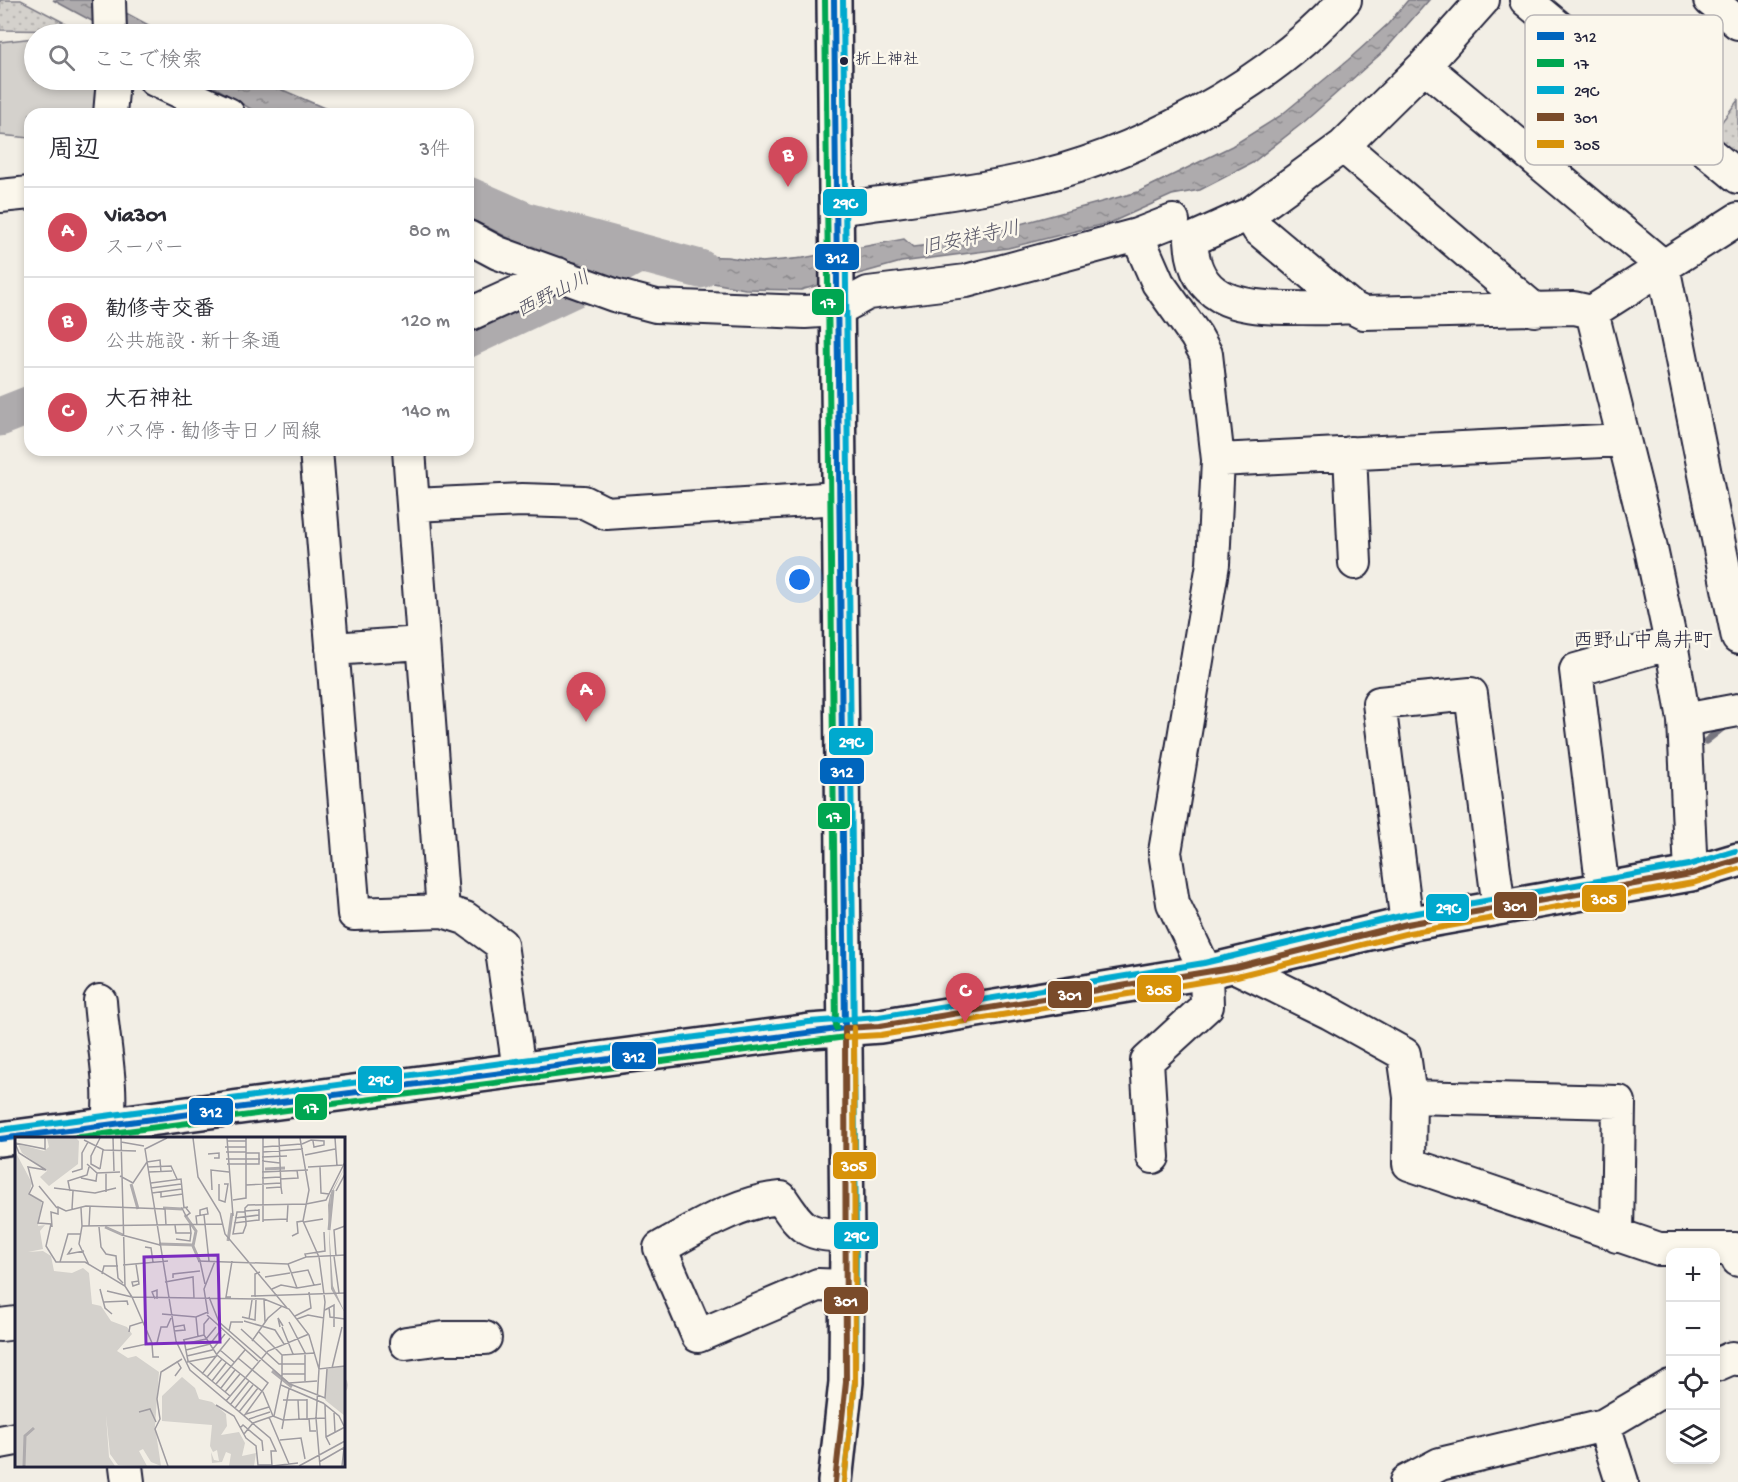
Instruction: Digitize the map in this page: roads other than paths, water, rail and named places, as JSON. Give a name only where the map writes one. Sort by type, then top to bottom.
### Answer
[{"type":"main road","points":[[834,0],[847,1236],[846,1382],[835,1482]]},
{"type":"main road","points":[[30,1137],[106,1132],[519,1070],[845,1028],[880,1026],[1221,970],[1407,924],[1691,874],[1738,860]]},
{"type":"main road","points":[[0,1139],[15,1138]]},
{"type":"street","points":[[109,0],[110,24]]},
{"type":"street","points":[[836,223],[1022,181],[1089,161],[1149,138],[1267,72],[1345,0]]},
{"type":"street","points":[[1351,307],[1328,309],[1247,307],[1228,301],[1211,289],[1192,259],[1191,240],[1251,213],[1343,146],[1424,66],[1483,0]]},
{"type":"street","points":[[1526,0],[1544,15]]},
{"type":"street","points":[[1710,0],[1738,23]]},
{"type":"street","points":[[1424,66],[1525,151]]},
{"type":"street","points":[[111,108],[112,90]]},
{"type":"street","points":[[176,90],[215,108]]},
{"type":"street","points":[[1343,146],[1535,310]]},
{"type":"street","points":[[1723,164],[1738,177]]},
{"type":"street","points":[[1542,165],[1663,266],[1738,638]]},
{"type":"street","points":[[0,196],[24,194]]},
{"type":"street","points":[[1251,213],[1258,229],[1351,307],[1363,313],[1574,308],[1592,312],[1738,219]]},
{"type":"street","points":[[474,240],[498,253],[614,295],[656,306],[724,310],[837,302],[868,293],[966,281],[1137,235],[1173,221]]},
{"type":"street","points":[[1137,235],[1158,283],[1206,354],[1218,460],[1213,564],[1165,852],[1173,903],[1221,970],[1330,1013],[1404,1054],[1410,1097],[1409,1164],[1659,1249],[1736,1249],[1738,1260]]},
{"type":"street","points":[[474,312],[558,274]]},
{"type":"street","points":[[1592,312],[1650,544],[1671,643],[1684,720],[1691,874]]},
{"type":"street","points":[[1218,460],[1623,440]]},
{"type":"street","points":[[1350,453],[1355,563]]},
{"type":"street","points":[[316,456],[354,914],[443,911],[465,918],[501,944],[519,1070]]},
{"type":"street","points":[[409,456],[443,911]]},
{"type":"street","points":[[413,505],[522,500],[584,502],[606,513],[839,498]]},
{"type":"street","points":[[332,649],[422,643]]},
{"type":"street","points":[[1603,891],[1576,670],[1671,643]]},
{"type":"street","points":[[1407,924],[1379,703],[1471,694],[1499,908]]},
{"type":"street","points":[[1684,720],[1738,711]]},
{"type":"street","points":[[1154,1157],[1148,1061],[1207,1006],[1221,970]]},
{"type":"street","points":[[100,1001],[108,1086],[106,1132]]},
{"type":"street","points":[[1410,1097],[1619,1102],[1617,1236]]},
{"type":"street","points":[[845,1286],[818,1285],[698,1336],[660,1248],[741,1208],[768,1199],[781,1198],[798,1223],[816,1234],[847,1236]]},
{"type":"street","points":[[0,1325],[15,1323]]},
{"type":"street","points":[[406,1342],[444,1338],[485,1338]]},
{"type":"street","points":[[1720,1363],[1732,1358],[1738,1359]]},
{"type":"street","points":[[1406,1482],[1440,1464],[1604,1425],[1666,1389]]},
{"type":"street","points":[[1604,1425],[1622,1482]]},
{"type":"street","points":[[0,1442],[15,1439]]},
{"type":"street","points":[[126,1467],[128,1482]]},
{"type":"water","points":[[53,0],[102,0],[146,24],[97,24]]},
{"type":"water","points":[[1408,0],[1429,0],[1385,50],[1304,122],[1252,163],[1200,190],[1172,195],[1112,222],[1008,248],[901,262],[801,290],[745,289],[665,274],[629,273],[570,261],[516,242],[474,220],[474,180],[503,198],[504,212],[614,254],[727,257],[762,262],[803,258],[904,239],[913,247],[954,242],[1138,192],[1232,146],[1280,116],[1388,24]]},
{"type":"water","points":[[219,90],[283,90],[324,108],[249,108]]},
{"type":"waterway","name":"旧安祥寺川","points":[[474,199],[527,222],[700,269]]},
{"type":"waterway","name":"西野山川","points":[[474,335],[595,278],[639,253]]},
{"type":"waterway","name":"西野山川","points":[[0,417],[24,407]]},
{"type":"waterway","points":[[1706,741],[1725,726]]},
{"type":"place","name":"折上神社","points":[[844,61]]},
{"type":"place","name":"勧修寺交番","points":[[788,187]]},
{"type":"place","name":"Via301","points":[[586,722]]},
{"type":"place","name":"大石神社","points":[[965,1023]]},
{"type":"district","name":"西野山中鳥井町","points":[[1643,642]]}]
